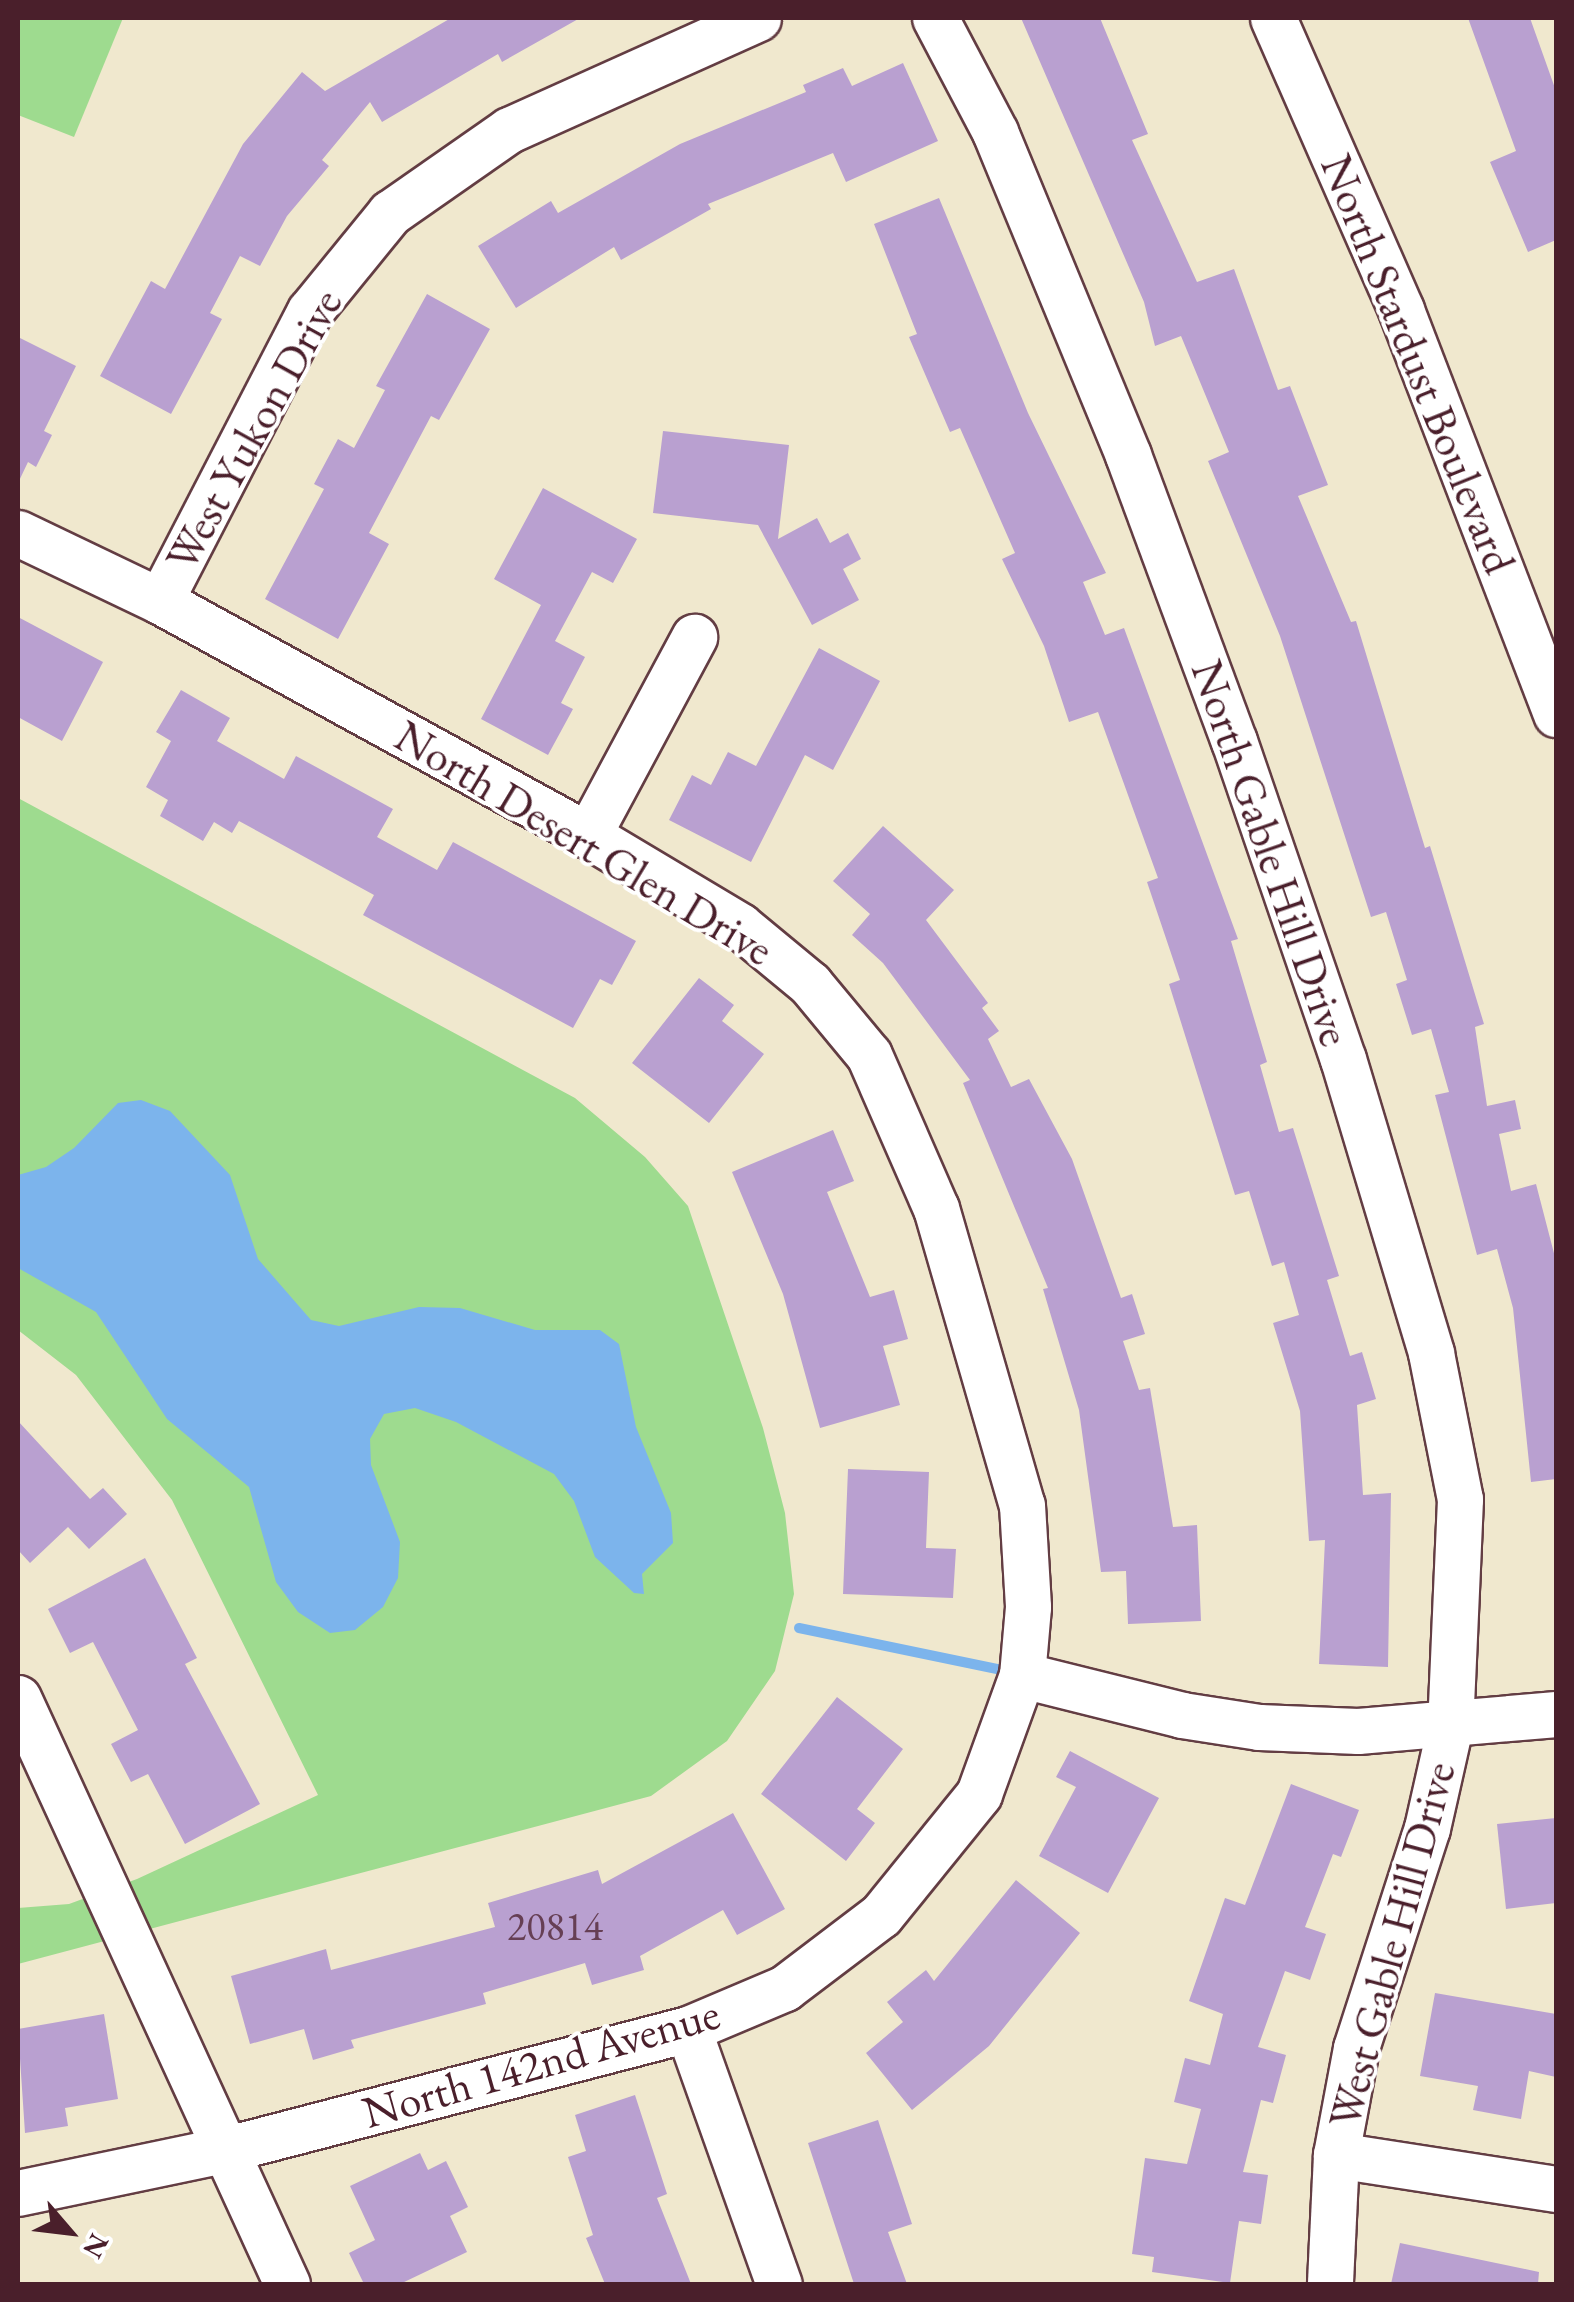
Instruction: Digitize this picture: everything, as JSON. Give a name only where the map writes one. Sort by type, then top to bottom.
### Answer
[{"type":"street","name":"West Yukon Drive","points":[[160,601],[310,311],[390,212],[508,130],[758,18]]},
{"type":"street","name":"North Gable Hill Drive","points":[[935,18],[995,132],[1128,456],[1348,1078],[1431,1353],[1460,1500],[1450,1726]]},
{"type":"street","name":"North Stardust Boulevard","points":[[1273,18],[1401,310],[1556,714]]},
{"type":"street","name":"North Desert Glen Drive","points":[[18,533],[160,601],[588,835],[740,926],[810,984],[869,1055],[936,1208],[1002,1422],[1022,1506],[1028,1607],[1022,1675]]},
{"type":"street","points":[[588,835],[694,638]]},
{"type":"street","points":[[1022,1675],[1182,1715],[1259,1727],[1450,1726],[1556,1714]]},
{"type":"street","name":"North 142nd Avenue","points":[[18,2192],[228,2149],[688,2029],[785,1988],[880,1915],[979,1794],[1022,1675]]},
{"type":"street","points":[[18,1698],[288,2284]]},
{"type":"street","name":"West Gable Hill Drive","points":[[1330,2284],[1336,2155],[1356,2048],[1427,1828],[1450,1726]]},
{"type":"street","points":[[688,2029],[779,2284]]},
{"type":"street","points":[[1336,2155],[1556,2189]]},
{"type":"green space","points":[[18,18],[123,18],[74,137],[18,115]]},
{"type":"green space","points":[[18,798],[575,1098],[645,1157],[688,1206],[763,1428],[785,1513],[794,1594],[775,1671],[727,1741],[651,1796],[18,1964],[18,1908],[69,1904],[137,1879],[318,1795],[172,1500],[76,1375],[18,1330]]},
{"type":"water","points":[[141,1100],[170,1111],[230,1175],[258,1259],[311,1320],[339,1326],[419,1307],[460,1308],[535,1330],[600,1330],[619,1344],[636,1427],[671,1513],[673,1543],[642,1574],[644,1594],[634,1593],[595,1557],[574,1501],[554,1474],[456,1422],[415,1408],[384,1414],[370,1439],[371,1465],[400,1542],[398,1578],[383,1607],[355,1630],[330,1633],[298,1612],[276,1582],[249,1487],[167,1419],[96,1312],[18,1268],[18,1175],[46,1167],[74,1148],[118,1103]]},
{"type":"building","points":[[451,18],[580,18],[502,62],[498,54],[382,122],[370,102],[322,160],[329,166],[287,216],[260,266],[240,256],[210,313],[222,319],[171,414],[100,376],[151,281],[165,289],[243,144],[302,72],[325,91]]},
{"type":"building","points":[[1021,18],[1100,18],[1148,134],[1132,140],[1197,282],[1234,269],[1278,390],[1290,386],[1328,485],[1298,496],[1351,622],[1356,621],[1425,848],[1430,846],[1484,1024],[1475,1027],[1487,1106],[1515,1100],[1521,1129],[1499,1134],[1511,1191],[1536,1184],[1556,1261],[1556,1479],[1531,1482],[1513,1308],[1497,1249],[1477,1255],[1435,1095],[1449,1092],[1431,1029],[1412,1035],[1396,984],[1407,980],[1386,912],[1371,917],[1280,636],[1208,461],[1229,452],[1181,336],[1155,346],[1144,302]]},
{"type":"building","points":[[1468,18],[1530,18],[1556,91],[1556,240],[1528,252],[1490,162],[1516,151]]},
{"type":"building","points":[[903,63],[938,141],[846,182],[833,153],[708,204],[711,209],[621,260],[614,247],[516,308],[478,246],[551,201],[558,213],[680,144],[806,92],[803,85],[843,68],[852,86]]},
{"type":"building","points":[[939,198],[1028,413],[1106,573],[1083,582],[1105,635],[1124,628],[1238,939],[1231,941],[1267,1062],[1260,1065],[1279,1132],[1293,1128],[1339,1276],[1327,1280],[1350,1356],[1362,1352],[1376,1399],[1357,1405],[1363,1495],[1391,1493],[1388,1667],[1319,1664],[1325,1540],[1309,1541],[1300,1411],[1273,1323],[1299,1315],[1284,1262],[1272,1266],[1249,1191],[1235,1195],[1169,984],[1180,980],[1147,882],[1158,878],[1098,712],[1069,722],[1044,646],[1002,559],[1015,553],[960,428],[950,432],[909,337],[917,334],[874,224]]},
{"type":"building","points":[[427,294],[490,329],[439,420],[431,416],[369,533],[389,544],[338,639],[265,599],[324,489],[314,484],[338,439],[354,448],[385,390],[376,386]]},
{"type":"building","points":[[18,337],[76,366],[44,431],[52,435],[36,467],[28,462],[18,483]]},
{"type":"building","points":[[663,431],[789,445],[778,539],[817,518],[830,543],[848,533],[861,559],[843,569],[859,600],[812,625],[758,525],[653,513]]},
{"type":"building","points":[[543,488],[637,539],[613,583],[592,572],[555,641],[585,657],[561,703],[573,709],[548,755],[481,719],[541,605],[494,579]]},
{"type":"building","points":[[18,617],[103,662],[62,741],[18,717]]},
{"type":"building","points":[[819,648],[880,681],[833,770],[805,755],[751,862],[669,820],[692,775],[711,785],[728,752],[756,766]]},
{"type":"building","points":[[181,690],[230,718],[217,741],[284,779],[296,756],[393,809],[377,837],[437,870],[453,842],[636,941],[612,985],[600,979],[573,1028],[363,915],[374,895],[239,821],[232,833],[214,822],[203,841],[160,816],[168,800],[146,787],[171,741],[156,732]]},
{"type":"building","points":[[883,826],[954,890],[926,920],[988,1003],[982,1008],[999,1031],[988,1039],[1011,1087],[1029,1079],[1072,1159],[1121,1298],[1132,1294],[1145,1334],[1123,1341],[1139,1390],[1150,1388],[1173,1527],[1197,1525],[1201,1621],[1128,1624],[1126,1571],[1101,1572],[1079,1410],[1043,1289],[1048,1288],[963,1083],[970,1080],[883,963],[852,935],[870,914],[833,881]]},
{"type":"building","points":[[699,978],[734,1005],[722,1021],[764,1054],[709,1123],[632,1063]]},
{"type":"building","points":[[833,1130],[854,1181],[827,1192],[870,1297],[894,1290],[908,1339],[883,1346],[900,1405],[820,1428],[783,1294],[732,1172]]},
{"type":"building","points":[[18,1421],[90,1499],[103,1488],[127,1514],[89,1549],[68,1527],[30,1563],[18,1550]]},
{"type":"building","points":[[848,1469],[929,1472],[926,1548],[956,1549],[953,1598],[843,1594]]},
{"type":"building","points":[[145,1558],[197,1658],[185,1664],[260,1804],[185,1844],[148,1774],[131,1782],[111,1744],[138,1730],[93,1642],[70,1653],[48,1609]]},
{"type":"building","points":[[837,1697],[903,1749],[857,1809],[875,1823],[846,1861],[761,1794]]},
{"type":"building","points":[[1070,1751],[1159,1798],[1108,1893],[1039,1856],[1076,1787],[1056,1777]]},
{"type":"building","points":[[1291,1784],[1359,1810],[1341,1857],[1333,1854],[1305,1927],[1326,1934],[1310,1980],[1285,1971],[1258,2047],[1286,2055],[1273,2103],[1261,2100],[1243,2172],[1268,2175],[1261,2224],[1239,2221],[1230,2283],[1152,2272],[1154,2257],[1132,2254],[1145,2158],[1187,2164],[1201,2109],[1174,2102],[1185,2058],[1210,2065],[1223,2014],[1189,2001],[1225,1898],[1245,1905]]},
{"type":"building","points":[[733,1813],[785,1909],[737,1935],[723,1910],[640,1956],[644,1970],[592,1985],[585,1963],[483,1993],[486,2004],[351,2040],[354,2048],[313,2060],[304,2029],[250,2044],[231,1976],[326,1949],[331,1970],[495,1927],[488,1903],[598,1870],[602,1884]]},
{"type":"building","points":[[1556,1818],[1556,1903],[1506,1909],[1497,1824]]},
{"type":"building","points":[[1016,1880],[1080,1933],[989,2046],[912,2110],[866,2053],[903,2022],[887,2002],[926,1970],[934,1981]]},
{"type":"building","points":[[1435,1993],[1556,2014],[1556,2077],[1529,2071],[1521,2119],[1473,2110],[1478,2086],[1420,2076]]},
{"type":"building","points":[[104,2014],[118,2099],[65,2108],[68,2126],[25,2133],[18,2029]]},
{"type":"building","points":[[635,2095],[667,2194],[657,2198],[691,2284],[605,2284],[586,2238],[593,2235],[568,2157],[586,2151],[575,2115]]},
{"type":"building","points":[[878,2120],[912,2224],[888,2232],[907,2284],[854,2284],[808,2143]]},
{"type":"building","points":[[420,2153],[428,2170],[446,2161],[468,2207],[450,2216],[467,2252],[400,2284],[364,2284],[349,2253],[375,2240],[350,2186]]},
{"type":"building","points":[[1400,2243],[1539,2272],[1538,2284],[1391,2284]]},
{"type":"waterway","points":[[799,1628],[1011,1672]]}]
